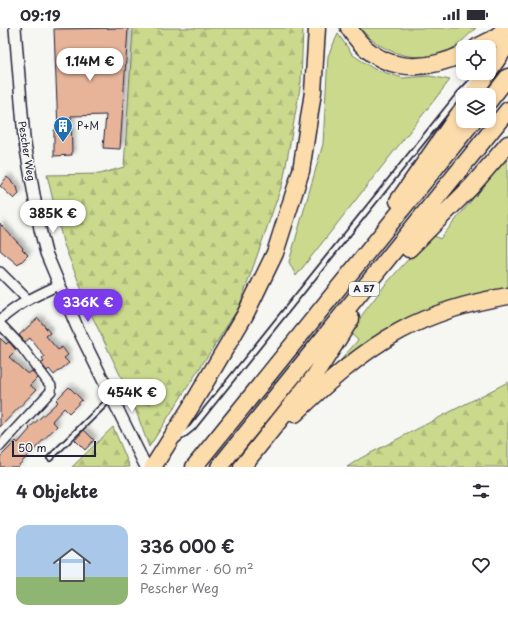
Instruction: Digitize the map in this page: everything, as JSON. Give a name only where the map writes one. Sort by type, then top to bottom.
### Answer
[{"type":"highway","points":[[152,467],[192,405],[245,315],[275,253],[300,171],[313,92],[317,28]]},
{"type":"highway","points":[[349,28],[357,42],[373,54],[387,61],[406,67],[424,67],[445,62],[456,57]]},
{"type":"highway","points":[[492,40],[507,28]]},
{"type":"highway","points":[[496,61],[507,46]]},
{"type":"highway","points":[[496,92],[508,77]]},
{"type":"highway","name":"A 57","points":[[219,467],[508,110]]},
{"type":"highway","points":[[368,250],[408,185],[456,118]]},
{"type":"highway","name":"A 57","points":[[194,467],[467,128]]},
{"type":"highway","points":[[242,467],[314,376],[348,322],[411,246],[471,187],[508,144]]},
{"type":"highway","points":[[253,454],[340,373],[368,351],[401,330],[444,312],[487,300],[508,296]]},
{"type":"street","name":"Pescher Weg","points":[[16,28],[24,138],[40,229],[46,253],[59,285],[111,398],[146,467]]},
{"type":"street","points":[[0,272],[28,300]]},
{"type":"street","points":[[0,320],[13,309],[28,300],[59,285]]},
{"type":"street","points":[[0,324],[21,346],[51,386],[51,391],[0,446]]},
{"type":"lane","points":[[496,57],[507,46]]},
{"type":"lane","points":[[163,450],[192,428],[459,95],[473,80]]},
{"type":"lane","points":[[50,458],[111,398]]},
{"type":"green space","points":[[133,28],[303,28],[301,82],[283,182],[239,307],[149,447],[132,400],[92,316],[63,242],[47,175],[100,174],[124,167]]},
{"type":"green space","points":[[360,28],[476,28],[463,40],[456,40],[455,47],[443,53],[430,56],[417,57],[404,55],[380,45]]},
{"type":"green space","points":[[338,34],[353,55],[374,69],[403,78],[430,76],[450,80],[296,276],[289,262],[323,144],[328,56]]},
{"type":"green space","points":[[507,157],[508,289],[341,365],[340,361],[358,340],[349,332],[385,285],[431,234],[440,239]]},
{"type":"green space","points":[[508,382],[508,467],[347,467],[361,458]]},
{"type":"green space","points":[[113,427],[130,467],[72,467]]},
{"type":"building","points":[[128,28],[120,149],[103,148],[106,115],[71,116],[72,155],[54,156],[54,130],[58,130],[54,29]]},
{"type":"building","points":[[7,177],[17,187],[19,194],[14,199],[0,186]]},
{"type":"building","points":[[0,224],[28,255],[18,265],[0,250]]},
{"type":"building","points":[[38,318],[50,333],[46,336],[58,350],[62,347],[68,355],[64,358],[69,363],[54,375],[49,369],[47,371],[41,363],[44,362],[42,359],[45,357],[30,338],[25,342],[19,335]]},
{"type":"building","points":[[0,338],[6,344],[9,342],[16,350],[9,357],[28,374],[32,371],[37,378],[30,385],[36,390],[0,427]]},
{"type":"building","points":[[69,387],[82,400],[69,413],[64,408],[52,421],[57,426],[17,467],[0,467],[0,457],[16,441],[18,443],[30,429],[29,428],[58,402],[56,400]]},
{"type":"building","points":[[84,430],[94,440],[85,450],[75,440]]},
{"type":"place","name":"P+M","points":[[63,143]]}]
